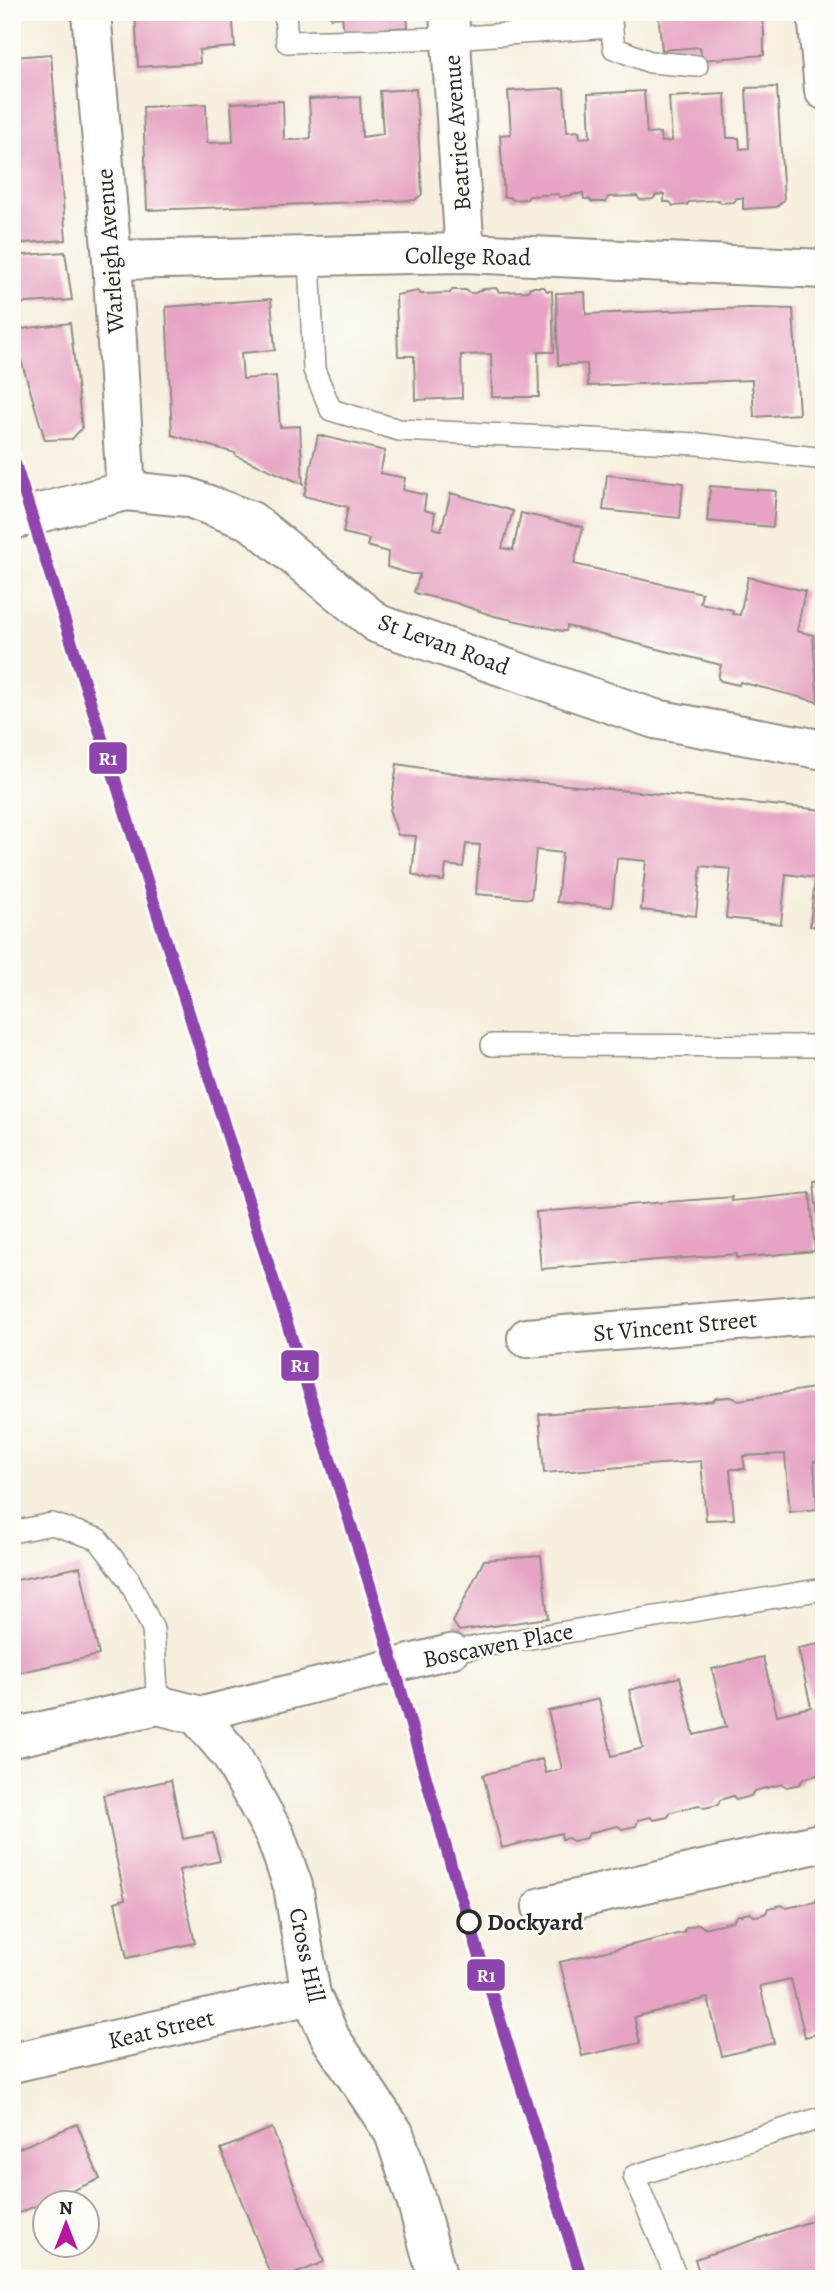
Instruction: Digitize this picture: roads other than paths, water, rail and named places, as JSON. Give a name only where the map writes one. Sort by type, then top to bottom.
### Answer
[{"type":"street","name":"Warleigh Avenue","points":[[91,12],[112,260],[126,491]]},
{"type":"street","points":[[817,12],[824,90]]},
{"type":"street","name":"Beatrice Avenue","points":[[450,25],[466,253]]},
{"type":"street","name":"College Road","points":[[112,260],[466,253],[824,269]]},
{"type":"street","name":"St Levan Road","points":[[12,520],[126,491],[187,497],[251,521],[378,624],[655,719],[824,750]]},
{"type":"street","name":"St Vincent Street","points":[[527,1338],[824,1314]]},
{"type":"street","name":"Boscawen Place","points":[[12,1738],[159,1705],[197,1715],[452,1651]]},
{"type":"street","name":"Cross Hill","points":[[197,1715],[231,1755],[275,1835],[293,1886],[311,1995],[331,2039],[394,2133],[438,2279]]},
{"type":"street","points":[[542,1908],[824,1842]]},
{"type":"street","name":"Keat Street","points":[[12,2063],[311,1995]]},
{"type":"lane","points":[[285,12],[287,42],[450,25],[610,19],[614,48],[650,62],[697,66]]},
{"type":"lane","points":[[309,257],[314,370],[331,410],[399,430],[698,444],[824,459]]},
{"type":"lane","points":[[492,1045],[824,1046]]},
{"type":"lane","points":[[12,1532],[52,1524],[98,1539],[130,1580],[153,1629],[159,1705]]},
{"type":"lane","name":"Boscawen Place","points":[[452,1651],[824,1589]]},
{"type":"lane","points":[[677,2279],[634,2176],[824,2117]]},
{"type":"place","name":"Dockyard","points":[[469,1922]]}]
